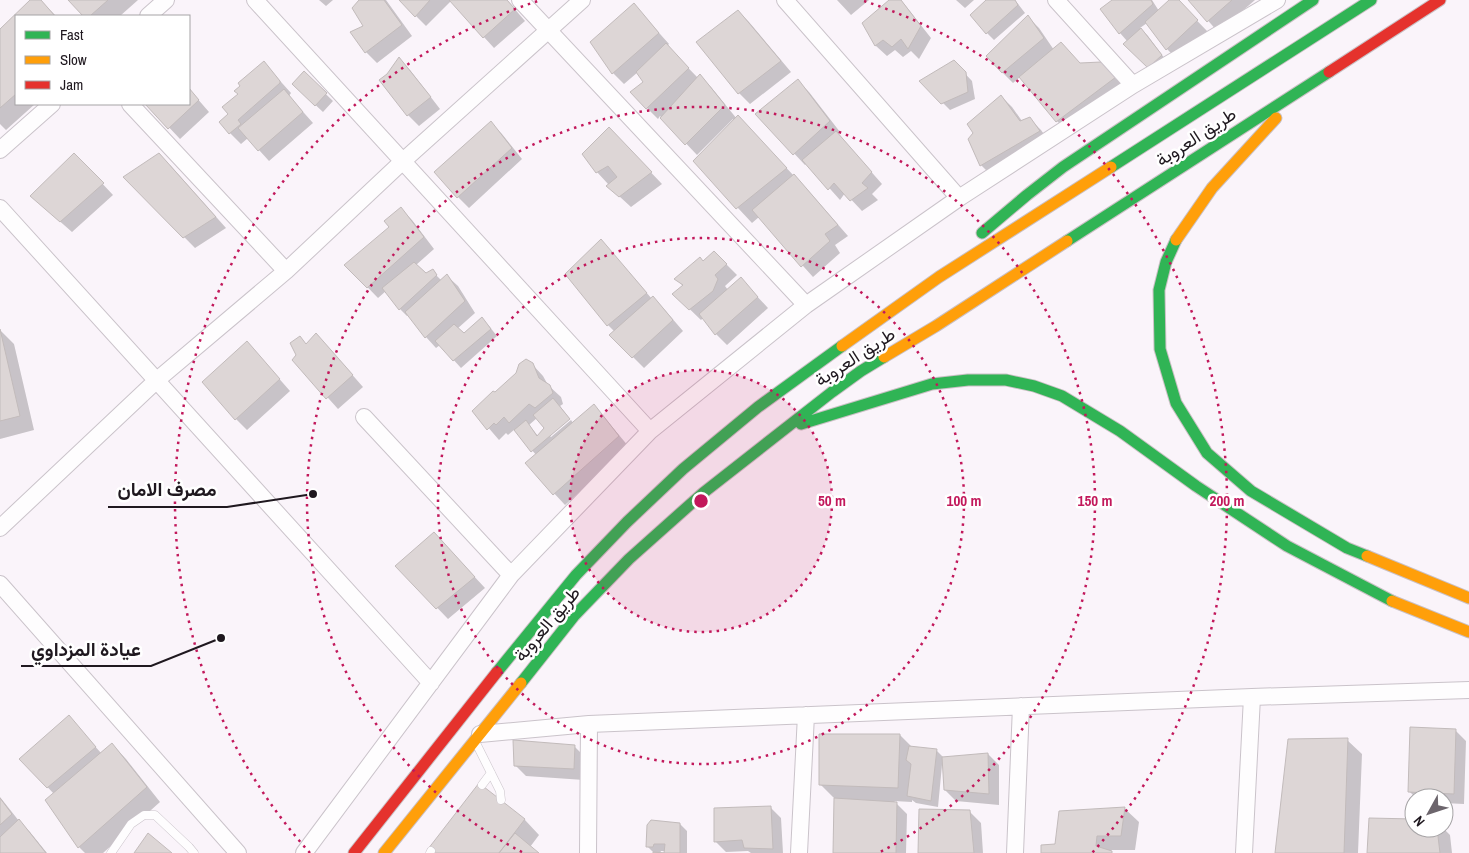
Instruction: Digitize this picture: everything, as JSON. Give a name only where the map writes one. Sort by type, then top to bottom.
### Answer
[{"type":"highway","points":[[939,277],[982,234],[1019,201],[1063,167],[1314,0]]},
{"type":"highway","name":"طريق العروبة","points":[[354,853],[576,575],[627,522],[683,469],[758,407],[939,277],[1370,0]]},
{"type":"highway","name":"طريق العروبة","points":[[384,853],[574,616],[630,559],[703,493],[861,371],[936,326],[1440,0]]},
{"type":"highway","points":[[1302,90],[1212,188],[1178,235],[1166,262],[1159,290],[1160,349],[1176,403],[1207,453],[1251,491],[1347,548],[1469,598]]},
{"type":"highway","points":[[781,432],[841,411],[932,384],[968,380],[1006,380],[1034,386],[1062,396],[1120,431],[1196,486],[1287,546],[1383,597],[1469,632]]},
{"type":"street","points":[[149,15],[166,0]]},
{"type":"street","points":[[255,0],[650,431]]},
{"type":"street","points":[[520,0],[806,305]]},
{"type":"street","points":[[0,528],[158,380],[286,271],[582,0]]},
{"type":"street","points":[[785,0],[959,198]]},
{"type":"street","points":[[1056,0],[1134,85]]},
{"type":"street","points":[[304,853],[512,575],[650,431],[806,305],[959,198],[1134,85],[1277,0]]},
{"type":"street","points":[[0,150],[51,105]]},
{"type":"street","points":[[131,105],[286,271]]},
{"type":"street","points":[[0,208],[431,683]]},
{"type":"street","points":[[364,417],[512,575]]},
{"type":"street","points":[[0,584],[238,853]]},
{"type":"street","points":[[477,738],[589,724],[1469,690]]},
{"type":"street","points":[[1244,853],[1252,697]]},
{"type":"street","points":[[1015,853],[1021,706]]},
{"type":"street","points":[[799,853],[806,715]]},
{"type":"street","points":[[588,853],[589,724]]},
{"type":"lane","points":[[477,738],[500,791],[501,800]]},
{"type":"lane","points":[[482,785],[492,773]]},
{"type":"lane","points":[[111,853],[131,824],[144,815],[156,815],[194,853]]},
{"type":"building","points":[[30,0],[41,0],[54,15],[15,15],[15,95],[0,108],[0,29]]},
{"type":"building","points":[[68,0],[108,0],[91,15],[82,15]]},
{"type":"building","points":[[359,0],[384,0],[402,25],[365,53],[350,32],[363,26],[352,8]]},
{"type":"building","points":[[399,0],[430,0],[415,17]]},
{"type":"building","points":[[449,0],[507,0],[515,9],[483,38]]},
{"type":"building","points":[[889,0],[901,0],[921,26],[908,49],[901,39],[892,47],[883,40],[875,46],[862,23]]},
{"type":"building","points":[[986,0],[1015,0],[1018,5],[986,34],[970,15]]},
{"type":"building","points":[[1112,0],[1151,0],[1153,4],[1119,34],[1100,9]]},
{"type":"building","points":[[1169,0],[1179,0],[1198,20],[1166,50],[1145,22]]},
{"type":"building","points":[[1188,0],[1232,0],[1207,22]]},
{"type":"building","points":[[634,3],[659,33],[612,74],[590,42]]},
{"type":"building","points":[[738,10],[781,61],[738,94],[696,42]]},
{"type":"building","points":[[1028,15],[1044,38],[1002,73],[986,56]]},
{"type":"building","points":[[1141,28],[1162,55],[1148,68],[1123,44]]},
{"type":"building","points":[[1061,42],[1080,63],[1101,62],[1116,77],[1056,122],[1019,77]]},
{"type":"building","points":[[666,43],[689,68],[646,109],[630,92],[643,82],[636,72]]},
{"type":"building","points":[[399,57],[431,97],[407,116],[379,80],[387,74]]},
{"type":"building","points":[[954,60],[966,72],[968,92],[941,104],[919,81]]},
{"type":"building","points":[[264,61],[280,83],[238,120],[241,124],[229,134],[219,122],[228,114],[222,107],[238,94],[234,91],[240,86],[238,83]]},
{"type":"building","points":[[304,71],[327,93],[315,106],[292,84]]},
{"type":"building","points":[[700,74],[725,105],[685,145],[660,118]]},
{"type":"building","points":[[798,79],[830,121],[793,155],[755,114]]},
{"type":"building","points":[[190,89],[199,100],[168,129],[146,105],[190,105]]},
{"type":"building","points":[[284,89],[303,112],[258,151],[238,128]]},
{"type":"building","points":[[1001,95],[1020,121],[1030,117],[1040,131],[980,166],[968,139],[973,133],[967,124]]},
{"type":"building","points":[[738,115],[787,168],[736,209],[693,161]]},
{"type":"building","points":[[491,121],[512,148],[457,198],[434,172]]},
{"type":"building","points":[[609,127],[652,172],[619,197],[606,186],[617,177],[608,166],[596,173],[582,154]]},
{"type":"building","points":[[836,131],[872,172],[862,183],[868,188],[850,201],[834,183],[828,190],[802,160]]},
{"type":"building","points":[[74,153],[104,183],[60,222],[30,196]]},
{"type":"building","points":[[159,153],[216,217],[183,238],[123,177]]},
{"type":"building","points":[[794,174],[838,225],[825,234],[830,241],[801,267],[752,210]]},
{"type":"building","points":[[401,207],[424,237],[367,288],[344,265],[389,227],[384,221]]},
{"type":"building","points":[[601,239],[647,293],[607,326],[565,274]]},
{"type":"building","points":[[714,251],[727,264],[715,275],[718,279],[713,291],[689,310],[672,294],[683,285],[674,279],[700,257],[703,261]]},
{"type":"building","points":[[414,262],[426,273],[433,269],[437,275],[399,310],[382,288]]},
{"type":"building","points":[[447,274],[465,301],[425,338],[405,312]]},
{"type":"building","points":[[741,277],[758,297],[715,335],[699,314]]},
{"type":"building","points":[[653,296],[673,320],[632,358],[609,335]]},
{"type":"building","points":[[482,317],[491,329],[453,361],[435,341],[454,324],[464,333]]},
{"type":"building","points":[[0,329],[20,416],[0,421]]},
{"type":"building","points":[[316,333],[353,375],[326,399],[292,360],[296,355],[290,343],[300,336],[306,344]]},
{"type":"building","points":[[247,341],[280,379],[235,420],[202,382]]},
{"type":"building","points":[[526,359],[533,363],[539,378],[550,385],[553,393],[535,408],[529,404],[509,423],[504,417],[487,430],[472,411],[516,373],[519,364]]},
{"type":"building","points":[[553,398],[570,419],[531,452],[514,430],[526,420],[537,436],[544,428],[533,415]]},
{"type":"building","points":[[594,404],[619,436],[553,495],[525,463]]},
{"type":"building","points":[[434,532],[475,577],[436,609],[395,566]]},
{"type":"building","points":[[69,715],[96,747],[47,788],[19,759]]},
{"type":"building","points":[[1410,727],[1456,729],[1454,794],[1454,788],[1408,788]]},
{"type":"building","points":[[819,734],[900,734],[898,788],[819,785]]},
{"type":"building","points":[[1348,738],[1344,853],[1275,853],[1288,739]]},
{"type":"building","points":[[513,740],[575,745],[574,769],[514,766]]},
{"type":"building","points":[[112,743],[147,787],[78,848],[45,800]]},
{"type":"building","points":[[909,746],[937,749],[931,801],[907,796],[911,764],[906,760]]},
{"type":"building","points":[[988,753],[989,794],[944,790],[942,757]]},
{"type":"building","points":[[479,783],[525,819],[499,853],[434,853],[428,849]]},
{"type":"building","points":[[0,798],[12,814],[0,825]]},
{"type":"building","points":[[834,798],[897,802],[896,853],[833,853]]},
{"type":"building","points":[[771,806],[773,849],[744,848],[742,840],[714,842],[714,808]]},
{"type":"building","points":[[1125,807],[1121,836],[1097,836],[1096,846],[1112,851],[1112,853],[1041,853],[1041,845],[1055,844],[1059,811]]},
{"type":"building","points":[[919,809],[970,810],[974,853],[918,853]]},
{"type":"building","points":[[1369,818],[1404,819],[1404,838],[1438,838],[1440,853],[1367,853]]},
{"type":"building","points":[[19,819],[46,853],[0,853],[0,837]]},
{"type":"building","points":[[651,820],[680,823],[680,853],[664,853],[665,844],[654,844],[653,847],[646,847],[647,825]]},
{"type":"building","points":[[148,833],[172,853],[134,853]]},
{"type":"building","points":[[515,833],[539,853],[499,853]]},
{"type":"traffic: fast","points":[[982,233],[1063,167],[1313,0]]},
{"type":"traffic: fast","points":[[1111,167],[1371,0]]},
{"type":"traffic: fast","points":[[1067,241],[1329,72]]},
{"type":"traffic: fast","points":[[1176,240],[1166,262],[1159,290],[1160,349],[1176,403],[1207,453],[1251,491],[1347,548],[1367,556]]},
{"type":"traffic: fast","points":[[497,672],[576,575],[627,522],[683,469],[758,407],[842,346]]},
{"type":"traffic: fast","points":[[521,683],[574,616],[629,559],[703,493],[832,392],[884,357]]},
{"type":"traffic: fast","points":[[801,424],[932,384],[968,380],[1006,380],[1034,386],[1062,396],[1120,431],[1196,486],[1287,546],[1392,601]]},
{"type":"traffic: slow","points":[[1176,240],[1212,188],[1276,118]]},
{"type":"traffic: slow","points":[[842,346],[939,277],[1111,167]]},
{"type":"traffic: slow","points":[[884,357],[936,326],[1067,241]]},
{"type":"traffic: slow","points":[[1367,556],[1469,598]]},
{"type":"traffic: slow","points":[[1392,601],[1469,632]]},
{"type":"traffic: slow","points":[[384,853],[521,683]]},
{"type":"traffic: jam","points":[[1329,72],[1440,0]]},
{"type":"traffic: jam","points":[[354,853],[497,672]]},
{"type":"place","name":"مصرف الامان","points":[[313,494]]},
{"type":"place","name":"عيادة المزداوي","points":[[221,638]]}]
